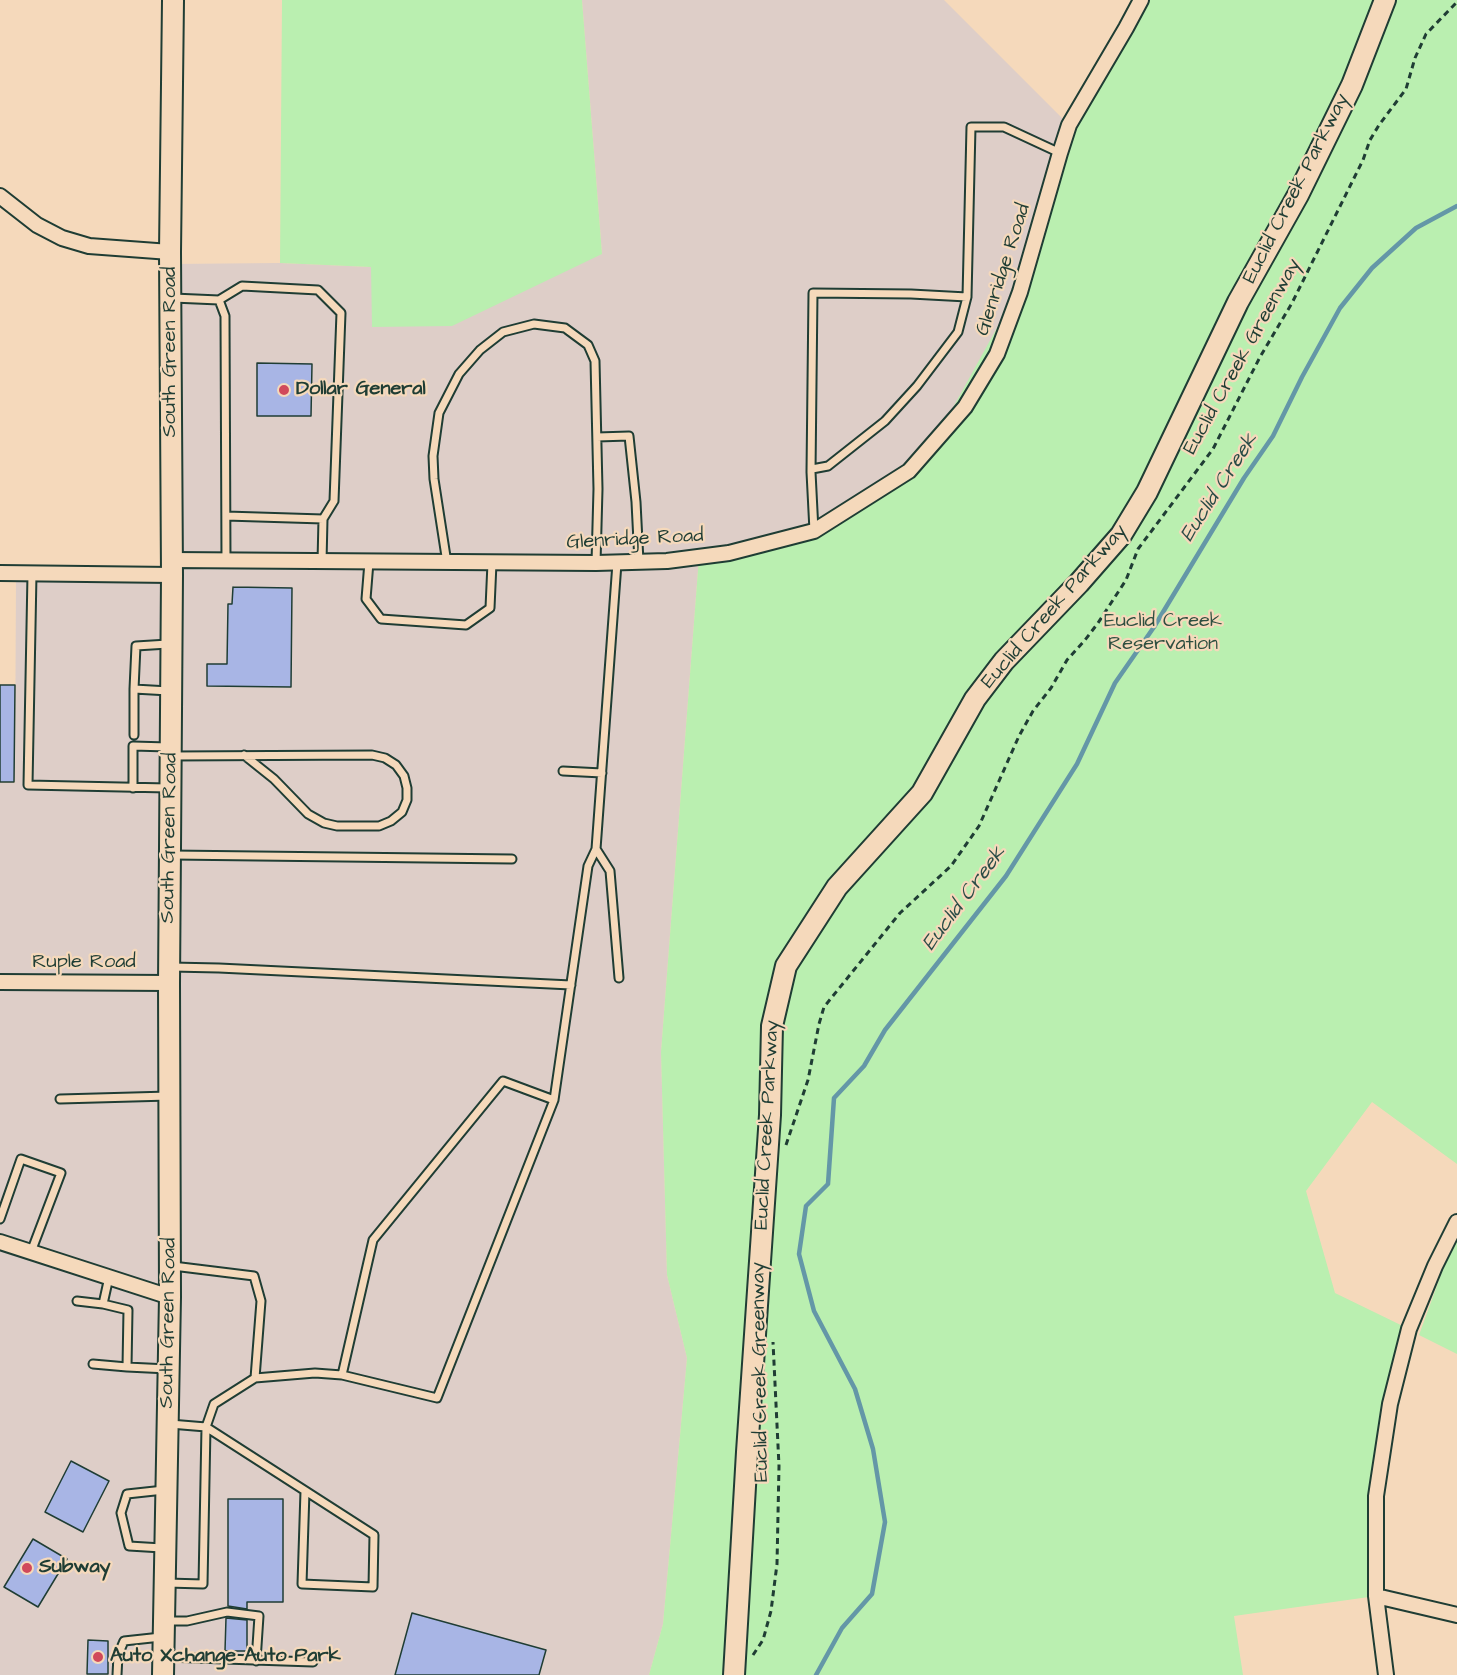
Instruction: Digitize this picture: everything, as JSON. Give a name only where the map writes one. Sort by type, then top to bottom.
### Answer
[{"type":"street","name":"South Green Road","points":[[163,1666],[170,1297],[169,975],[172,568],[170,252],[173,0]]},
{"type":"street","name":"Euclid Creek Parkway","points":[[734,1675],[770,1114],[772,1026],[786,966],[837,886],[922,793],[975,699],[1004,661],[1079,583],[1121,535],[1147,492],[1238,302],[1298,195],[1352,85],[1385,0]]},
{"type":"street","name":"Glenridge Road","points":[[0,573],[32,574],[172,568],[226,561],[596,564],[667,561],[729,553],[814,531],[909,471],[965,407],[997,354],[1020,292],[1069,125],[1126,28],[1136,1]]},
{"type":"street","points":[[0,196],[37,225],[62,238],[89,246],[170,252]]},
{"type":"street","name":"Ruple Road","points":[[0,982],[169,975]]},
{"type":"street","points":[[1386,1675],[1376,1596],[1376,1496],[1390,1404],[1409,1329],[1435,1266],[1457,1222]]},
{"type":"street","points":[[0,1242],[170,1297]]},
{"type":"street","points":[[1376,1596],[1457,1615]]},
{"type":"lane","points":[[812,469],[828,466],[885,421],[917,386],[958,332],[967,297],[971,127],[1004,127],[1060,153]]},
{"type":"lane","points":[[170,298],[219,300],[242,286],[318,290],[341,313],[334,501],[323,519],[322,561]]},
{"type":"lane","points":[[814,531],[813,293],[967,297]]},
{"type":"lane","points":[[219,300],[225,316],[226,561]]},
{"type":"lane","points":[[447,563],[434,478],[433,456],[439,413],[459,374],[480,350],[503,332],[534,324],[566,328],[588,345],[595,361],[596,564]]},
{"type":"lane","points":[[597,437],[629,436],[639,562]]},
{"type":"lane","points":[[225,516],[323,519]]},
{"type":"lane","points":[[369,562],[366,599],[381,620],[466,625],[490,608],[492,563]]},
{"type":"lane","points":[[164,1583],[203,1584],[206,1427],[214,1404],[255,1378],[315,1373],[342,1375],[437,1398],[554,1100],[588,866],[596,849],[617,563]]},
{"type":"lane","points":[[32,574],[28,785],[170,788]]},
{"type":"lane","points":[[134,735],[136,646],[172,643]]},
{"type":"lane","points":[[134,689],[171,692]]},
{"type":"lane","points":[[133,788],[133,746],[171,751],[244,755],[372,755],[386,758],[396,765],[404,776],[407,800],[402,812],[391,821],[379,826],[337,826],[324,823],[308,814],[274,779],[244,755]]},
{"type":"lane","points":[[563,771],[602,773]]},
{"type":"lane","points":[[596,849],[610,871],[619,978]]},
{"type":"lane","points":[[170,855],[512,859]]},
{"type":"lane","points":[[169,975],[219,968],[571,985]]},
{"type":"lane","points":[[342,1375],[373,1240],[503,1081],[554,1100]]},
{"type":"lane","points":[[60,1098],[169,1096]]},
{"type":"lane","points":[[0,1220],[21,1159],[61,1173],[32,1252]]},
{"type":"lane","points":[[170,1265],[254,1276],[261,1301],[255,1378]]},
{"type":"lane","points":[[103,1305],[109,1277]]},
{"type":"lane","points":[[77,1301],[128,1310],[127,1367]]},
{"type":"lane","points":[[93,1364],[168,1370]]},
{"type":"lane","points":[[167,1424],[206,1427],[374,1535],[373,1587],[302,1584],[304,1491]]},
{"type":"lane","points":[[165,1549],[129,1546],[121,1513],[127,1494],[166,1490]]},
{"type":"lane","points":[[117,1675],[118,1655],[124,1641],[187,1621],[227,1612],[259,1616],[256,1661]]},
{"type":"lane","points":[[163,1666],[256,1661],[313,1662]]},
{"type":"path","name":"Euclid Creek Greenway","points":[[784,1151],[808,1080],[824,1007],[900,913],[951,866],[979,826],[1019,736],[1033,711],[1126,580],[1138,549],[1213,449],[1260,357],[1292,303],[1363,160],[1370,140],[1406,88],[1415,58],[1426,34],[1457,2]]},
{"type":"path","name":"Euclid Creek Greenway","points":[[753,1656],[763,1640],[771,1611],[777,1564],[779,1466],[773,1336]]},
{"type":"shaded area","points":[[582,0],[944,0],[1069,125],[997,354],[909,471],[814,531],[699,557],[661,1052],[667,1275],[687,1358],[663,1624],[649,1675],[0,1675],[0,783],[15,783],[16,573],[172,575],[170,264],[280,263],[371,267],[602,254]]},
{"type":"green space","points":[[282,0],[582,0],[602,254],[452,326],[372,327],[371,267],[280,263]]},
{"type":"green space","name":"Euclid Creek Reservation","points":[[1135,0],[1457,0],[1457,1164],[1372,1102],[1306,1191],[1335,1293],[1409,1329],[1376,1496],[1376,1596],[1234,1616],[1243,1675],[649,1675],[663,1624],[687,1358],[667,1275],[661,1052],[699,557],[814,531],[909,471],[934,442],[1025,277],[1060,153]]},
{"type":"green space","points":[[1457,1238],[1457,1354],[1419,1335]]},
{"type":"building","name":"Dollar General","points":[[257,363],[312,364],[311,416],[257,416]]},
{"type":"building","points":[[233,587],[292,588],[291,687],[207,686],[207,664],[227,664],[228,604],[232,604]]},
{"type":"building","points":[[0,685],[15,685],[14,782],[0,782]]},
{"type":"building","points":[[71,1461],[109,1481],[83,1532],[45,1512]]},
{"type":"building","points":[[228,1499],[283,1499],[283,1602],[247,1602],[247,1609],[228,1606]]},
{"type":"building","points":[[33,1539],[67,1559],[38,1607],[4,1587]]},
{"type":"building","points":[[412,1613],[546,1650],[539,1675],[395,1675]]},
{"type":"building","points":[[226,1618],[247,1620],[247,1651],[225,1651]]},
{"type":"building","name":"Auto Xchange Auto Park","points":[[88,1640],[108,1641],[108,1674],[87,1674]]},
{"type":"waterway","name":"Euclid Creek","points":[[816,1675],[842,1628],[872,1594],[885,1522],[873,1449],[855,1389],[814,1311],[799,1254],[806,1206],[828,1184],[834,1098],[864,1066],[885,1030],[1006,876],[1077,764],[1115,683],[1154,627],[1244,478],[1273,436],[1340,308],[1372,268],[1416,228],[1457,206]]},
{"type":"place","name":"Dollar General","points":[[284,390]]},
{"type":"place","name":"Subway","points":[[27,1568]]},
{"type":"place","name":"Auto Xchange Auto Park","points":[[98,1657]]}]
